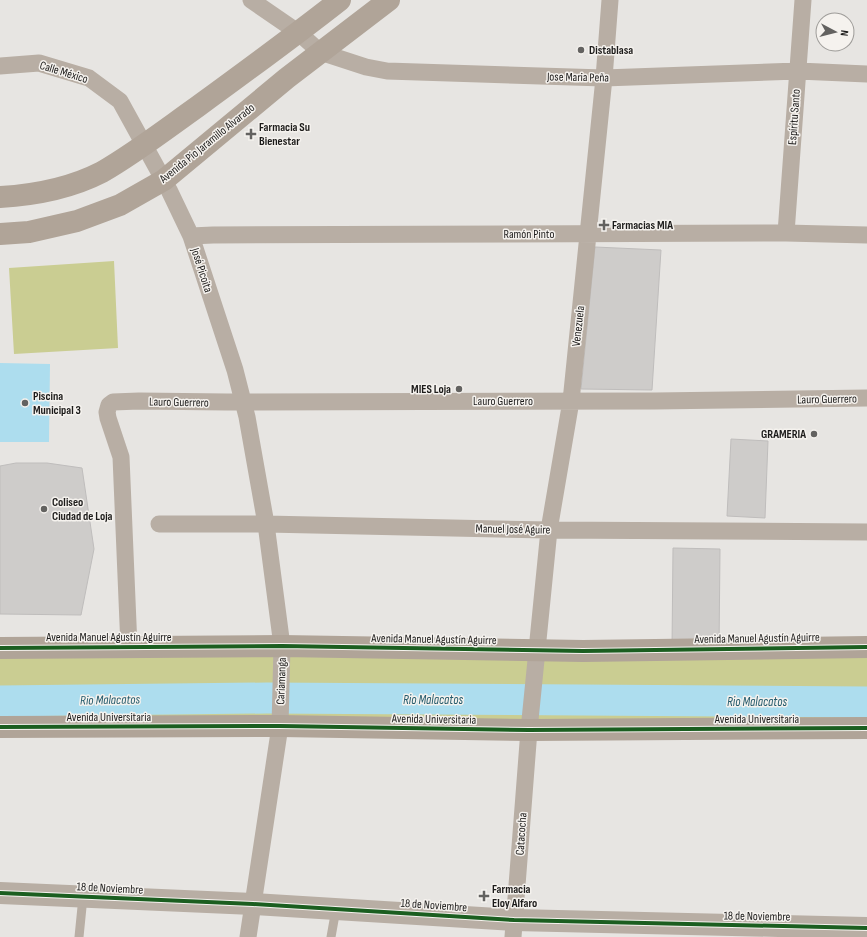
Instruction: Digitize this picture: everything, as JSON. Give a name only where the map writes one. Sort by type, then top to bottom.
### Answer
[{"type":"main road","points":[[0,197],[29,195],[68,186],[101,172],[144,145],[299,33],[340,0]]},
{"type":"main road","name":"Avenida Pío Jaramillo Alvarado","points":[[0,234],[29,232],[77,221],[120,205],[164,180],[287,78],[388,0]]},
{"type":"main road","name":"Avenida Manuel Agustín Aguirre","points":[[0,648],[129,647],[536,658],[867,646]]},
{"type":"main road","name":"Avenida Universitaria","points":[[0,727],[280,718],[530,721],[867,728]]},
{"type":"street","name":"Jose Maria Peña","points":[[251,0],[299,33],[320,52],[366,67],[387,71],[604,78],[798,71],[867,74]]},
{"type":"street","name":"Venezuela","points":[[536,658],[549,530],[571,401],[604,78],[610,0]]},
{"type":"street","name":"Espíritu Santo","points":[[786,233],[803,0]]},
{"type":"street","name":"Calle México","points":[[0,66],[39,63],[89,78],[120,101],[144,145]]},
{"type":"street","name":"José Picoita","points":[[144,145],[164,180],[191,236],[236,370],[242,402]]},
{"type":"street","name":"Ramón Pinto","points":[[191,236],[786,233],[867,235]]},
{"type":"street","name":"Lauro Guerrero","points":[[129,647],[122,457],[107,412],[109,406],[113,402],[654,401],[867,398]]},
{"type":"street","name":"Cariamanga","points":[[242,402],[247,418],[266,524],[282,652],[280,718],[248,937]]},
{"type":"street","name":"Manuel José Aguire","points":[[159,524],[266,524],[549,530],[867,532]]},
{"type":"street","name":"Catacocha","points":[[514,929],[536,658]]},
{"type":"street","name":"18 de Noviembre","points":[[0,894],[253,904],[336,909],[514,929],[867,928]]},
{"type":"lane","points":[[79,937],[83,897]]},
{"type":"lane","points":[[331,937],[336,909]]},
{"type":"green space","points":[[114,261],[118,348],[14,354],[9,268]]},
{"type":"green space","points":[[867,647],[867,728],[0,727],[0,648]]},
{"type":"water","name":"Piscina Municipal 3","points":[[0,363],[50,364],[49,442],[0,442]]},
{"type":"building","points":[[595,247],[661,250],[652,390],[581,389]]},
{"type":"building","points":[[731,439],[768,441],[765,518],[727,516]]},
{"type":"building","name":"Coliseo Ciudad de Loja","points":[[16,463],[47,463],[82,468],[94,549],[81,615],[0,614],[0,466]]},
{"type":"building","points":[[673,548],[720,549],[719,649],[672,648]]},
{"type":"waterway","name":"Rio Malacatos","points":[[0,701],[267,698],[867,702]]},
{"type":"cycle path","points":[[0,648],[282,646],[583,651],[867,647]]},
{"type":"cycle path","points":[[0,727],[280,726],[529,730],[867,728]]},
{"type":"cycle path","points":[[0,893],[253,904],[514,920],[867,928]]},
{"type":"place","name":"Distablasa","points":[[581,50]]},
{"type":"place","name":"Farmacia Su Bienestar","points":[[251,134]]},
{"type":"place","name":"Farmacias MIA","points":[[604,225]]},
{"type":"place","name":"MIES Loja","points":[[459,389]]},
{"type":"place","name":"Piscina Municipal 3","points":[[25,403]]},
{"type":"place","name":"GRAMERIA","points":[[814,434]]},
{"type":"place","name":"Coliseo Ciudad de Loja","points":[[44,509]]},
{"type":"place","name":"Farmacia Eloy Alfaro","points":[[484,896]]}]
